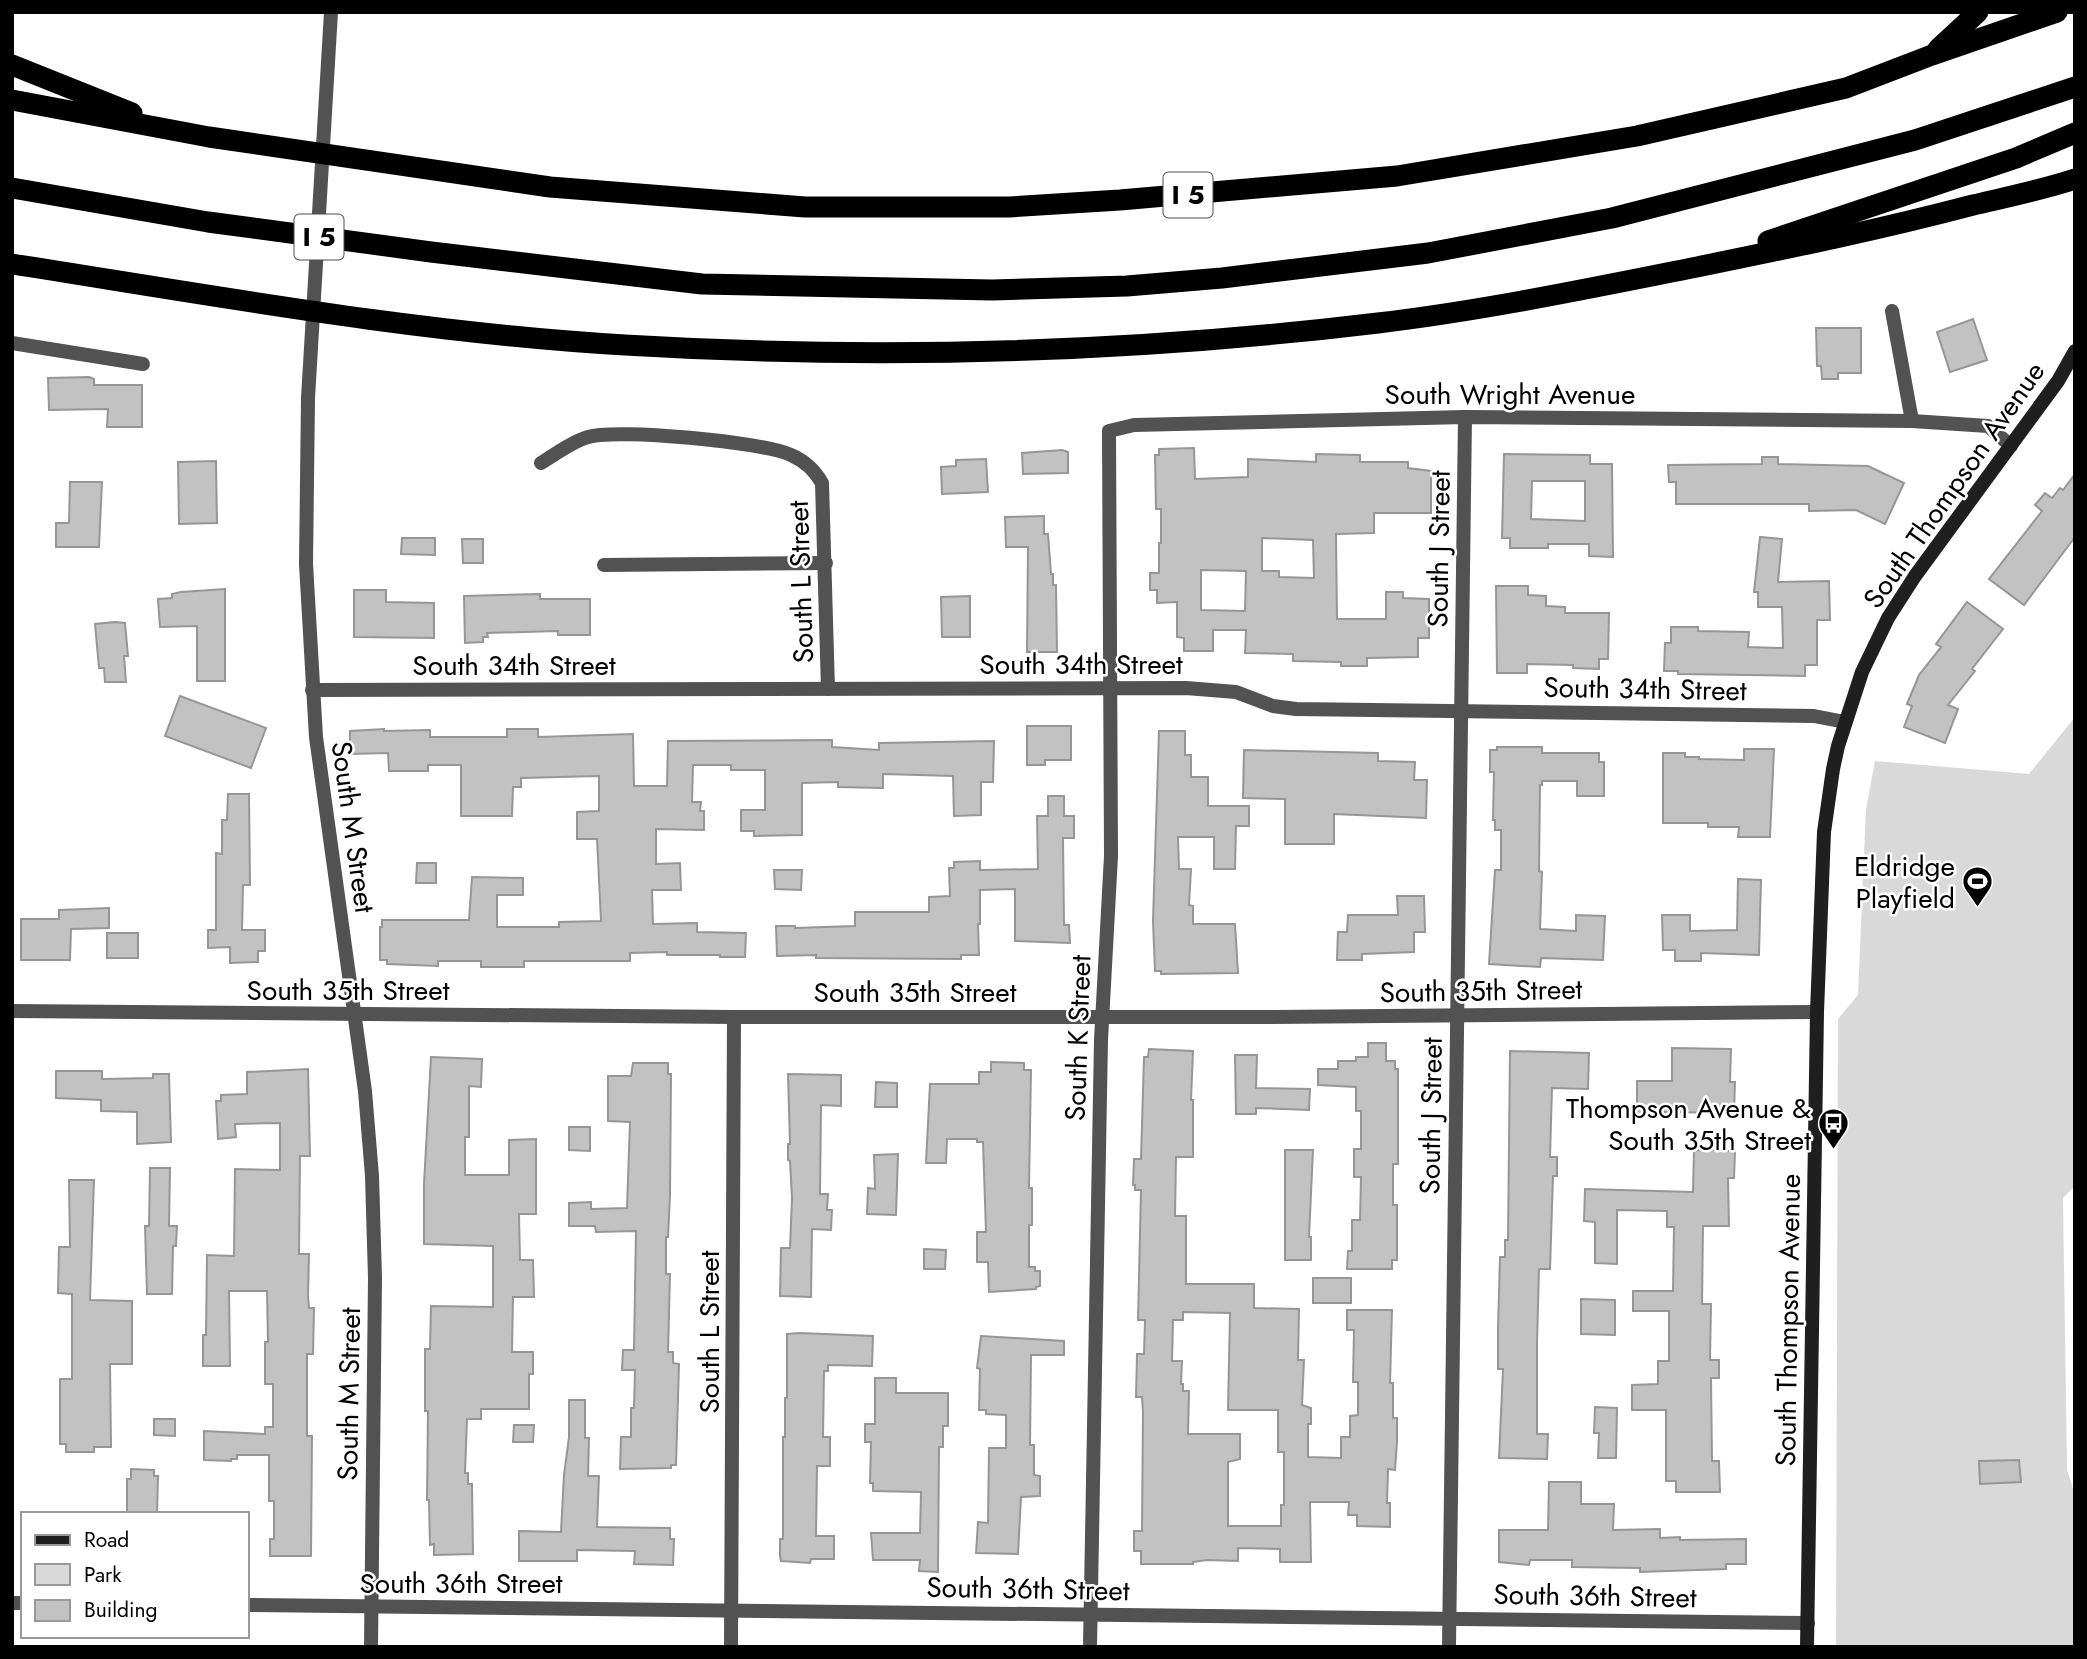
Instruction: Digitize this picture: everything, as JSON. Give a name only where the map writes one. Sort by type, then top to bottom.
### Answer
[{"type":"highway","points":[[1932,55],[1978,12]]},
{"type":"highway","name":"I 5","points":[[12,100],[209,137],[550,187],[805,207],[1009,207],[1397,176],[1637,136],[1846,88],[2057,12]]},
{"type":"highway","points":[[12,65],[176,131]]},
{"type":"highway","name":"I 5","points":[[12,188],[208,222],[431,253],[635,277],[728,285],[992,290],[1127,286],[1222,278],[1428,253],[1612,218],[1915,140],[2075,87]]},
{"type":"highway","points":[[1676,271],[1990,167],[2075,133]]},
{"type":"highway","points":[[12,264],[424,327],[624,345],[857,352],[1042,350],[1174,343],[1379,323],[1531,300],[1868,233],[2075,179]]},
{"type":"main road","name":"South Thompson Avenue","points":[[1807,1647],[1817,1012],[1824,832],[1833,769],[1862,672],[1888,618],[1915,576],[2058,381],[2075,351]]},
{"type":"street","name":"South M Street","points":[[331,12],[307,411],[306,564],[312,690],[321,780],[354,1014],[369,1140],[375,1228],[371,1647]]},
{"type":"street","points":[[1892,311],[1912,421]]},
{"type":"street","points":[[12,343],[143,364]]},
{"type":"street","name":"South Wright Avenue","points":[[1109,430],[1134,425],[1465,417],[1912,421],[1988,426],[2011,446]]},
{"type":"street","name":"South J Street","points":[[1449,1647],[1465,417]]},
{"type":"street","name":"South K Street","points":[[1090,1647],[1103,1016],[1111,856],[1109,430]]},
{"type":"street","name":"South L Street","points":[[541,463],[589,436],[623,433],[758,445],[788,453],[815,470],[822,483],[828,689]]},
{"type":"street","points":[[604,565],[826,563]]},
{"type":"street","name":"South 34th Street","points":[[312,690],[1215,689],[1236,692],[1273,706],[1296,709],[1814,716],[1846,722]]},
{"type":"street","name":"South 35th Street","points":[[12,1011],[734,1017],[1457,1017],[1817,1012]]},
{"type":"street","name":"South L Street","points":[[731,1647],[734,1017]]},
{"type":"street","name":"South 36th Street","points":[[248,1605],[1808,1623]]},
{"type":"green space","points":[[2075,717],[2075,1186],[2063,1198],[2067,1470],[2075,1494],[2075,1647],[1836,1647],[1838,1019],[1858,995],[1866,809],[1875,761],[2029,774]]},
{"type":"building","points":[[1973,319],[1987,360],[1950,372],[1937,332]]},
{"type":"building","points":[[1816,328],[1861,328],[1861,373],[1838,373],[1838,379],[1822,379],[1821,366],[1817,366]]},
{"type":"building","points":[[48,378],[94,379],[94,385],[142,385],[142,427],[107,427],[108,409],[49,410]]},
{"type":"building","points":[[1194,448],[1195,479],[1248,477],[1248,459],[1316,462],[1316,454],[1360,455],[1360,462],[1408,462],[1408,468],[1431,471],[1431,513],[1374,513],[1374,533],[1336,534],[1337,619],[1386,619],[1386,592],[1403,592],[1403,598],[1429,599],[1429,638],[1418,638],[1418,657],[1367,658],[1367,666],[1341,666],[1341,662],[1293,661],[1293,654],[1245,653],[1246,630],[1213,630],[1213,651],[1184,651],[1184,638],[1177,637],[1177,602],[1157,603],[1157,590],[1150,590],[1150,573],[1159,573],[1161,543],[1161,509],[1156,509],[1155,455],[1159,455],[1159,449]],"holes":[[[1262,538],[1313,540],[1314,578],[1279,577],[1279,571],[1262,571]],[[1201,570],[1246,571],[1245,611],[1201,610]]]},
{"type":"building","points":[[1062,450],[1068,452],[1068,473],[1023,474],[1022,453]]},
{"type":"building","points":[[1504,454],[1590,455],[1590,464],[1612,464],[1613,557],[1589,556],[1589,544],[1510,548],[1510,538],[1502,538]],"holes":[[[1532,481],[1585,481],[1585,521],[1531,519]]]},
{"type":"building","points":[[1762,457],[1778,457],[1778,464],[1868,466],[1904,483],[1885,524],[1856,510],[1809,511],[1809,504],[1676,504],[1676,482],[1669,482],[1668,465],[1762,464]]},
{"type":"building","points":[[986,459],[988,492],[942,494],[941,467],[956,466],[956,460]]},
{"type":"building","points":[[216,461],[217,523],[179,524],[178,462]]},
{"type":"building","points":[[2075,474],[2075,537],[2024,605],[1989,579],[2042,511],[2035,505],[2045,493],[2052,498],[2060,488],[2063,490]]},
{"type":"building","points":[[70,482],[102,482],[99,547],[56,547],[56,523],[69,523]]},
{"type":"building","points":[[1044,516],[1044,534],[1048,534],[1051,574],[1053,585],[1056,585],[1057,652],[1027,652],[1028,547],[1006,547],[1005,517]]},
{"type":"building","points":[[1760,537],[1782,539],[1778,582],[1829,581],[1830,620],[1817,620],[1817,665],[1805,665],[1805,676],[1678,674],[1678,671],[1664,671],[1665,643],[1671,643],[1671,627],[1698,627],[1698,631],[1749,632],[1748,647],[1783,648],[1782,607],[1758,607],[1758,592],[1754,592]]},
{"type":"building","points":[[402,538],[435,538],[435,555],[401,554]]},
{"type":"building","points":[[462,539],[483,539],[483,563],[463,563]]},
{"type":"building","points":[[1496,586],[1528,586],[1528,595],[1546,596],[1546,606],[1565,607],[1565,613],[1609,613],[1608,659],[1599,659],[1599,669],[1573,668],[1573,665],[1527,664],[1527,673],[1497,673]]},
{"type":"building","points":[[225,589],[225,681],[197,681],[197,626],[160,627],[158,599],[172,598],[172,594],[181,592]]},
{"type":"building","points":[[354,590],[386,590],[386,602],[434,603],[434,638],[354,637]]},
{"type":"building","points":[[540,594],[540,599],[590,599],[590,635],[558,635],[558,631],[487,633],[488,637],[483,637],[483,642],[465,643],[464,596]]},
{"type":"building","points":[[970,596],[970,637],[942,637],[941,597]]},
{"type":"building","points":[[1967,602],[2003,629],[1948,705],[1958,709],[1945,743],[1904,727],[1912,706],[1907,704],[1919,675],[1941,647],[1936,644]]},
{"type":"building","points":[[125,623],[128,656],[124,656],[126,682],[105,682],[104,668],[99,668],[95,624]]},
{"type":"building","points":[[180,696],[266,728],[251,768],[165,736]]},
{"type":"building","points":[[1027,726],[1071,726],[1071,760],[1045,760],[1045,765],[1027,765]]},
{"type":"building","points":[[507,729],[538,729],[538,737],[633,734],[634,786],[667,786],[668,741],[832,740],[832,747],[879,750],[879,743],[994,741],[993,782],[981,782],[981,815],[954,816],[953,776],[883,774],[883,788],[838,787],[838,782],[802,783],[802,835],[754,836],[754,831],[741,831],[741,810],[765,810],[765,770],[731,770],[731,765],[693,765],[692,802],[701,802],[704,830],[656,829],[656,864],[680,863],[681,890],[652,890],[653,924],[697,923],[697,932],[746,933],[745,957],[667,955],[667,952],[630,953],[630,961],[524,961],[524,967],[481,967],[481,961],[438,961],[438,966],[387,964],[387,960],[380,960],[382,920],[469,920],[472,877],[523,878],[523,895],[497,895],[497,927],[559,927],[559,922],[601,921],[597,839],[577,839],[577,812],[599,811],[599,776],[521,778],[521,787],[513,787],[512,816],[461,816],[461,765],[428,765],[428,771],[389,771],[388,753],[350,754],[350,731],[430,730],[430,737],[507,737]]},
{"type":"building","points":[[1159,731],[1185,731],[1185,755],[1191,755],[1191,777],[1208,777],[1208,806],[1249,806],[1249,826],[1236,826],[1235,869],[1214,869],[1214,837],[1178,837],[1179,869],[1191,869],[1189,905],[1193,906],[1193,924],[1235,924],[1238,973],[1161,974],[1161,971],[1155,971],[1153,921]]},
{"type":"building","points":[[1497,747],[1542,747],[1542,753],[1599,753],[1599,762],[1604,762],[1604,796],[1577,796],[1577,781],[1542,781],[1539,871],[1542,872],[1540,929],[1576,931],[1576,915],[1605,916],[1603,960],[1541,958],[1540,967],[1489,964],[1495,870],[1501,870],[1501,830],[1495,830],[1493,820],[1494,772],[1490,772],[1490,750],[1497,750]]},
{"type":"building","points":[[1744,749],[1774,749],[1770,837],[1738,837],[1739,827],[1708,827],[1708,823],[1663,823],[1663,753],[1685,753],[1685,757],[1699,759],[1744,760]]},
{"type":"building","points":[[1244,750],[1378,753],[1378,761],[1415,762],[1414,780],[1427,780],[1426,818],[1334,814],[1334,844],[1285,844],[1285,799],[1243,798]]},
{"type":"building","points":[[228,794],[249,794],[250,885],[243,885],[242,930],[265,930],[265,951],[258,951],[258,962],[230,963],[230,947],[208,948],[208,930],[216,930],[216,853],[222,854],[222,820],[227,820]]},
{"type":"building","points":[[1048,796],[1064,796],[1064,816],[1074,816],[1074,838],[1063,838],[1064,925],[1069,925],[1070,943],[1015,941],[1015,889],[980,890],[979,955],[961,955],[961,959],[777,956],[776,926],[855,926],[855,912],[929,912],[929,897],[950,896],[949,868],[954,868],[954,862],[980,861],[980,870],[1038,869],[1037,816],[1048,816]]},
{"type":"building","points":[[417,863],[436,863],[436,883],[416,883]]},
{"type":"building","points":[[774,870],[802,870],[801,890],[775,889]]},
{"type":"building","points":[[1738,879],[1761,880],[1759,955],[1701,953],[1701,961],[1675,961],[1675,950],[1663,950],[1662,915],[1690,915],[1690,931],[1737,930]]},
{"type":"building","points":[[1397,896],[1424,896],[1425,932],[1414,932],[1414,952],[1362,954],[1362,960],[1337,960],[1338,932],[1347,932],[1348,915],[1398,915]]},
{"type":"building","points":[[109,908],[109,928],[71,929],[70,960],[21,960],[21,919],[59,919],[59,910]]},
{"type":"building","points":[[107,933],[138,933],[138,958],[107,958]]},
{"type":"building","points":[[1368,1043],[1386,1043],[1386,1061],[1395,1061],[1395,1069],[1398,1069],[1398,1164],[1393,1164],[1393,1205],[1397,1205],[1397,1260],[1392,1260],[1392,1269],[1347,1269],[1348,1251],[1352,1251],[1352,1220],[1360,1220],[1361,1177],[1354,1177],[1354,1149],[1361,1149],[1361,1111],[1356,1111],[1356,1087],[1318,1085],[1318,1069],[1338,1069],[1338,1061],[1356,1061],[1356,1057],[1368,1057]]},
{"type":"building","points":[[1672,1048],[1731,1049],[1730,1082],[1735,1082],[1734,1113],[1663,1112],[1663,1116],[1637,1116],[1637,1081],[1672,1081]]},
{"type":"building","points":[[1149,1049],[1193,1051],[1193,1157],[1176,1157],[1175,1216],[1186,1216],[1186,1284],[1254,1284],[1254,1308],[1299,1309],[1298,1360],[1304,1360],[1302,1405],[1311,1408],[1308,1457],[1341,1458],[1341,1437],[1350,1437],[1350,1416],[1358,1415],[1358,1382],[1353,1382],[1354,1330],[1347,1330],[1347,1310],[1392,1310],[1390,1383],[1393,1383],[1393,1418],[1397,1418],[1397,1442],[1395,1470],[1388,1469],[1387,1503],[1390,1503],[1390,1527],[1357,1526],[1357,1515],[1348,1515],[1349,1502],[1310,1502],[1311,1562],[1280,1562],[1280,1549],[1238,1548],[1238,1561],[1141,1564],[1141,1551],[1134,1551],[1134,1531],[1142,1531],[1143,1411],[1142,1397],[1136,1397],[1137,1354],[1144,1354],[1145,1320],[1138,1320],[1141,1190],[1135,1190],[1133,1185],[1134,1159],[1141,1159],[1144,1057],[1148,1057]],"holes":[[[1183,1312],[1230,1313],[1228,1410],[1278,1410],[1278,1452],[1284,1452],[1284,1505],[1281,1505],[1281,1526],[1228,1526],[1228,1462],[1240,1459],[1240,1434],[1188,1434],[1189,1391],[1183,1391],[1181,1384],[1182,1361],[1172,1361],[1173,1320],[1183,1320]]]},
{"type":"building","points":[[1510,1051],[1589,1053],[1588,1089],[1552,1088],[1550,1157],[1557,1157],[1557,1176],[1553,1176],[1550,1269],[1539,1269],[1537,1343],[1537,1434],[1548,1434],[1547,1459],[1499,1458],[1503,1369],[1498,1369],[1498,1328],[1500,1257],[1505,1257],[1505,1240],[1508,1240]]},
{"type":"building","points":[[1235,1055],[1257,1055],[1256,1088],[1310,1089],[1309,1110],[1256,1108],[1256,1114],[1236,1114]]},
{"type":"building","points":[[431,1057],[482,1059],[481,1087],[469,1086],[469,1137],[465,1137],[465,1175],[509,1175],[509,1140],[536,1139],[536,1214],[519,1214],[520,1260],[533,1260],[534,1297],[513,1297],[512,1352],[533,1352],[533,1374],[529,1374],[529,1409],[481,1409],[481,1419],[467,1419],[465,1473],[468,1473],[468,1484],[472,1484],[473,1554],[434,1555],[434,1544],[430,1545],[425,1349],[430,1349],[431,1306],[493,1307],[493,1246],[424,1244],[424,1184]]},
{"type":"building","points":[[991,1062],[1024,1063],[1024,1070],[1031,1070],[1029,1188],[1032,1188],[1032,1225],[1029,1225],[1029,1267],[1040,1271],[1040,1286],[1036,1289],[989,1292],[988,1262],[977,1262],[977,1232],[986,1232],[983,1142],[977,1142],[977,1139],[947,1139],[946,1163],[926,1163],[930,1084],[979,1084],[979,1072],[991,1072]]},
{"type":"building","points":[[633,1063],[668,1063],[668,1074],[671,1074],[670,1195],[666,1237],[666,1274],[670,1274],[668,1352],[673,1352],[673,1363],[679,1364],[676,1465],[671,1465],[671,1468],[620,1469],[621,1437],[631,1437],[631,1408],[634,1408],[635,1370],[622,1370],[623,1350],[634,1350],[636,1231],[596,1232],[595,1226],[569,1226],[569,1203],[591,1202],[591,1209],[627,1208],[630,1122],[608,1121],[608,1076],[631,1076]]},
{"type":"building","points":[[308,1069],[310,1156],[300,1156],[299,1254],[309,1254],[309,1308],[314,1308],[313,1354],[307,1354],[307,1436],[312,1436],[311,1556],[270,1556],[270,1539],[274,1539],[274,1501],[269,1501],[269,1455],[237,1455],[237,1459],[231,1461],[204,1460],[204,1431],[265,1434],[265,1427],[273,1427],[273,1384],[265,1384],[267,1291],[229,1291],[230,1366],[203,1366],[203,1335],[206,1335],[207,1255],[234,1256],[235,1169],[280,1170],[280,1123],[235,1124],[236,1137],[218,1139],[216,1101],[221,1101],[221,1095],[247,1094],[247,1072]]},
{"type":"building","points":[[56,1071],[102,1071],[102,1079],[153,1078],[153,1074],[169,1074],[171,1142],[137,1144],[137,1112],[101,1111],[101,1100],[56,1098]]},
{"type":"building","points":[[788,1074],[841,1075],[841,1106],[821,1105],[820,1194],[828,1194],[827,1210],[832,1210],[831,1230],[812,1229],[811,1297],[780,1296],[781,1248],[790,1248],[792,1198],[788,1160]]},
{"type":"building","points":[[876,1082],[897,1083],[897,1107],[875,1107]]},
{"type":"building","points":[[569,1127],[590,1127],[590,1151],[569,1150]]},
{"type":"building","points":[[1285,1150],[1313,1150],[1309,1237],[1311,1260],[1285,1260]]},
{"type":"building","points":[[1694,1150],[1735,1151],[1734,1178],[1728,1178],[1729,1226],[1703,1226],[1702,1304],[1711,1304],[1710,1360],[1719,1360],[1719,1378],[1711,1378],[1712,1461],[1719,1461],[1720,1492],[1676,1492],[1676,1481],[1666,1481],[1666,1410],[1632,1410],[1632,1385],[1658,1384],[1658,1361],[1669,1361],[1669,1311],[1633,1311],[1633,1291],[1673,1291],[1674,1227],[1667,1227],[1667,1211],[1617,1210],[1617,1264],[1595,1263],[1595,1222],[1584,1221],[1585,1189],[1693,1192]]},
{"type":"building","points":[[898,1154],[896,1215],[867,1214],[868,1188],[875,1189],[874,1155]]},
{"type":"building","points":[[150,1168],[170,1168],[169,1226],[177,1226],[176,1246],[173,1246],[172,1294],[147,1294],[145,1226],[149,1226]]},
{"type":"building","points":[[69,1180],[94,1180],[90,1300],[132,1301],[132,1364],[110,1364],[111,1447],[94,1447],[94,1452],[66,1452],[66,1444],[60,1444],[60,1379],[72,1379],[72,1294],[58,1293],[59,1247],[70,1247]]},
{"type":"building","points":[[924,1249],[946,1250],[945,1269],[924,1269]]},
{"type":"building","points":[[1313,1278],[1351,1278],[1351,1303],[1313,1303]]},
{"type":"building","points":[[1581,1299],[1615,1300],[1615,1335],[1581,1334]]},
{"type":"building","points":[[787,1334],[873,1336],[872,1366],[828,1365],[828,1371],[824,1371],[823,1437],[830,1437],[830,1466],[817,1466],[816,1536],[834,1536],[834,1559],[811,1559],[810,1563],[781,1561],[780,1556],[780,1539],[783,1539]]},
{"type":"building","points":[[981,1336],[1064,1341],[1064,1355],[1031,1355],[1030,1445],[1034,1445],[1034,1475],[1040,1476],[1040,1496],[1021,1497],[1018,1554],[976,1553],[978,1522],[988,1523],[989,1448],[1006,1448],[1006,1415],[986,1414],[986,1410],[979,1410],[980,1369],[977,1368]]},
{"type":"building","points":[[875,1378],[896,1378],[896,1393],[948,1393],[948,1426],[943,1426],[943,1447],[939,1447],[938,1572],[919,1571],[920,1560],[873,1560],[871,1533],[920,1533],[921,1492],[873,1491],[873,1483],[870,1483],[871,1442],[865,1442],[865,1424],[875,1424]]},
{"type":"building","points":[[569,1400],[585,1400],[585,1438],[589,1438],[588,1476],[599,1476],[597,1527],[670,1528],[670,1539],[674,1539],[673,1565],[634,1564],[635,1551],[577,1550],[577,1561],[519,1561],[519,1531],[561,1532],[569,1437]]},
{"type":"building","points":[[1595,1407],[1617,1408],[1616,1458],[1598,1458],[1599,1433],[1594,1433]]},
{"type":"building","points":[[154,1419],[175,1419],[175,1436],[154,1435]]},
{"type":"building","points":[[514,1425],[534,1425],[533,1442],[513,1442]]},
{"type":"building","points":[[2019,1460],[2021,1482],[1980,1484],[1979,1461]]},
{"type":"building","points":[[131,1469],[154,1470],[154,1476],[158,1476],[157,1512],[127,1512],[127,1479],[131,1479]]},
{"type":"building","points":[[1549,1482],[1581,1482],[1581,1504],[1614,1504],[1613,1530],[1660,1529],[1660,1538],[1680,1537],[1680,1540],[1746,1539],[1746,1564],[1726,1564],[1726,1569],[1640,1572],[1640,1568],[1572,1567],[1572,1560],[1530,1560],[1529,1565],[1499,1562],[1499,1530],[1548,1530]]},
{"type":"place","name":"Eldridge Playfield","points":[[1978,909]]},
{"type":"place","name":"Thompson Avenue & South 35th Street","points":[[1834,1151]]}]
